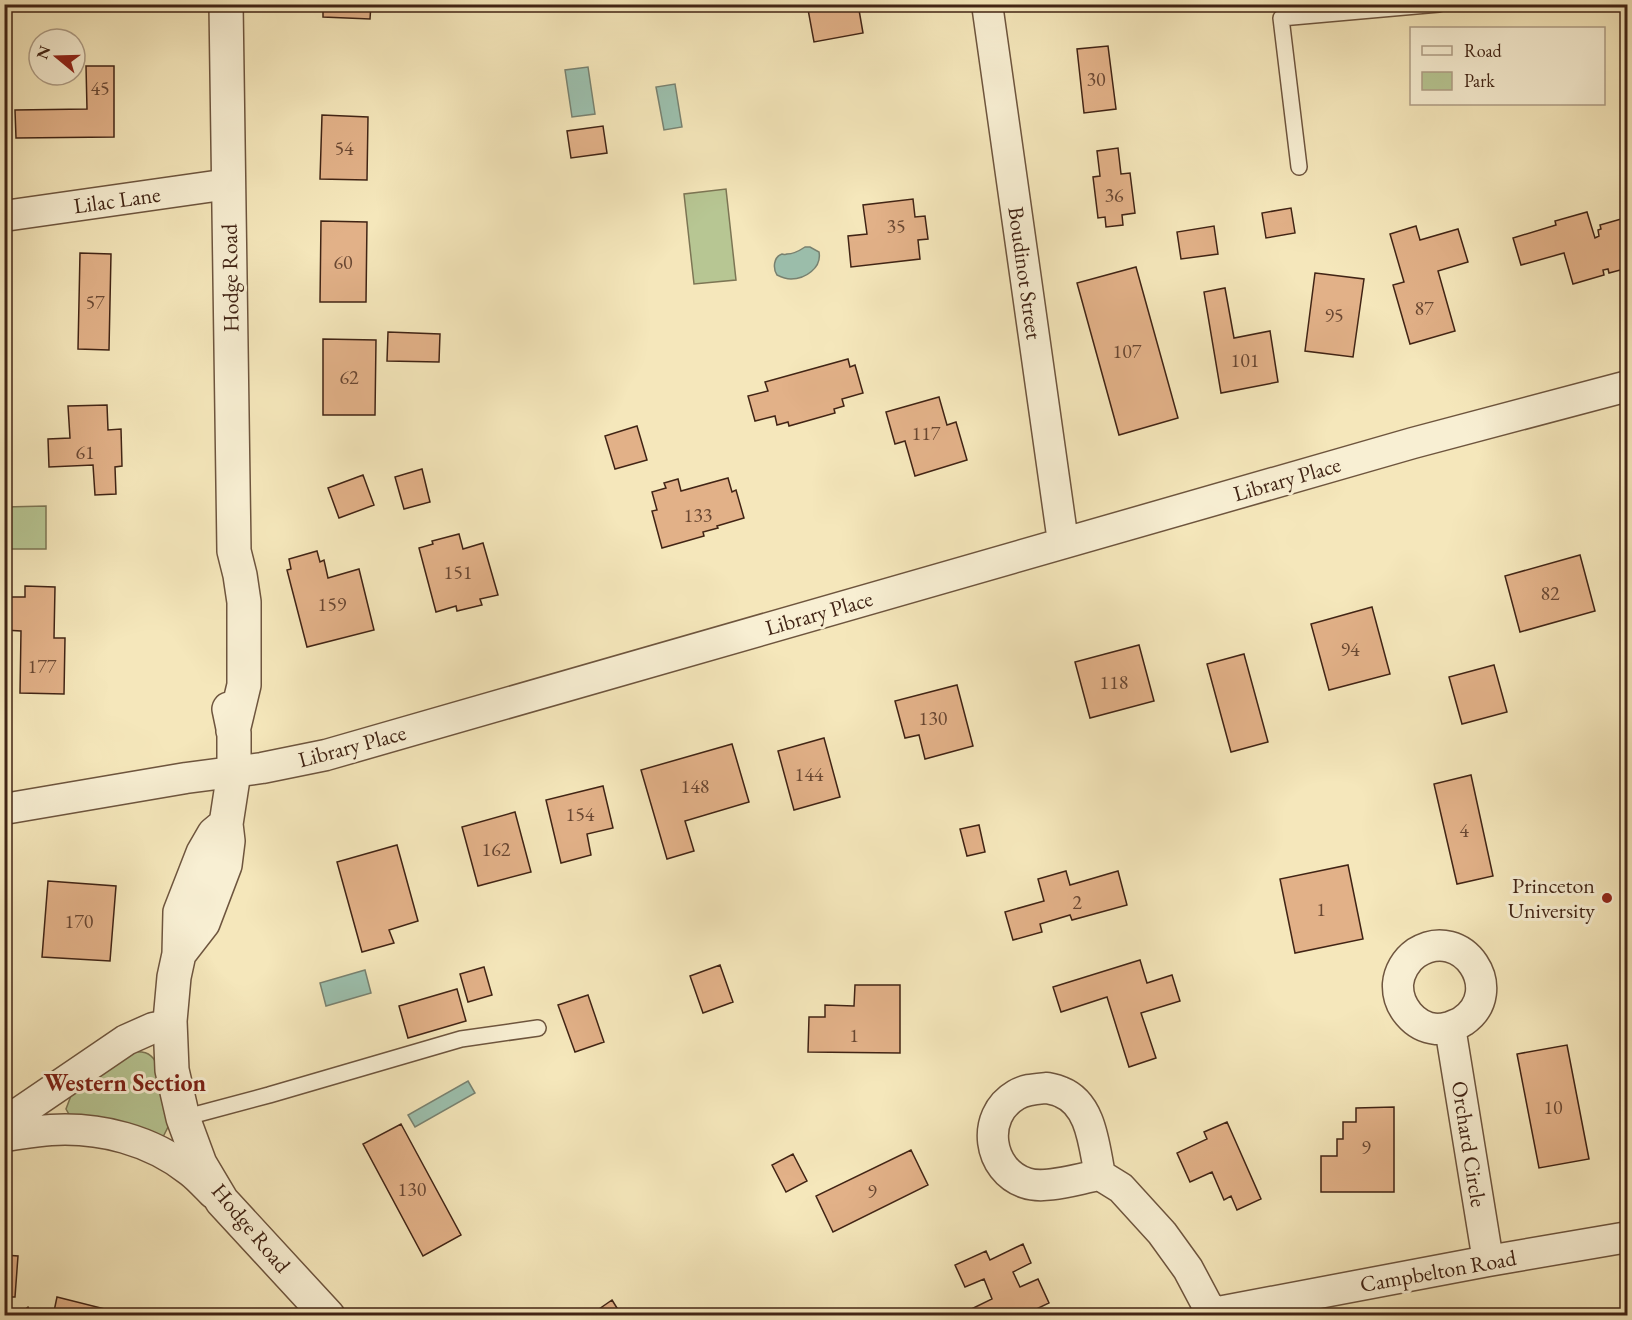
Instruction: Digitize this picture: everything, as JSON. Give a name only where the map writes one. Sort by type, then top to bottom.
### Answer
[{"type":"street","name":"Hodge Road","points":[[226,4],[234,550],[224,582],[225,684],[234,732],[234,772],[226,824],[214,834],[203,853],[180,912],[179,954],[174,977],[170,1025],[172,1070],[183,1118],[200,1164],[222,1201],[328,1316]]},
{"type":"street","name":"Boudinot Street","points":[[987,4],[1063,542]]},
{"type":"street","name":"Lilac Lane","points":[[4,216],[229,184]]},
{"type":"street","name":"Library Place","points":[[4,809],[326,755],[1063,542],[1424,440],[1628,386]]},
{"type":"street","points":[[4,1123],[126,1040],[153,1028],[170,1025]]},
{"type":"street","name":"Orchard Circle","points":[[1450,1027],[1488,1261]]},
{"type":"street","points":[[4,1136],[51,1130],[94,1131],[128,1138],[162,1152],[191,1171],[222,1201]]},
{"type":"street","points":[[1100,1175],[1121,1188],[1162,1233],[1188,1269],[1213,1315]]},
{"type":"street","name":"Campbelton Road","points":[[1213,1315],[1488,1261],[1628,1237]]},
{"type":"lane","points":[[1299,167],[1281,18],[1439,4]]},
{"type":"lane","points":[[183,1118],[461,1039],[538,1028]]},
{"type":"green space","points":[[726,189],[736,280],[694,284],[684,194]]},
{"type":"green space","points":[[46,506],[46,549],[5,549],[5,507]]},
{"type":"green space","points":[[132,1052],[145,1053],[155,1061],[168,1122],[163,1137],[70,1116],[66,1109],[72,1093]]},
{"type":"shaded area","points":[[588,67],[595,114],[572,117],[565,70]]},
{"type":"shaded area","points":[[675,84],[682,127],[664,130],[656,87]]},
{"type":"shaded area","points":[[805,247],[819,252],[818,263],[811,272],[802,277],[787,279],[777,275],[775,263],[779,256],[794,253]]},
{"type":"shaded area","points":[[365,970],[371,993],[326,1006],[320,983]]},
{"type":"shaded area","points":[[468,1081],[475,1093],[415,1127],[408,1115]]},
{"type":"building","points":[[323,4],[371,4],[370,19],[323,17]]},
{"type":"building","points":[[807,4],[858,4],[863,33],[814,42]]},
{"type":"building","points":[[1108,46],[1116,109],[1084,113],[1077,49]]},
{"type":"building","points":[[87,66],[114,66],[114,137],[16,138],[15,110],[87,109]]},
{"type":"building","points":[[322,115],[368,117],[367,180],[320,179]]},
{"type":"building","points":[[603,126],[607,153],[571,158],[567,131]]},
{"type":"building","points":[[1118,148],[1121,174],[1130,173],[1135,213],[1122,215],[1123,225],[1106,227],[1105,217],[1098,218],[1093,177],[1100,176],[1097,151]]},
{"type":"building","points":[[913,199],[915,217],[925,216],[928,239],[918,240],[920,259],[851,267],[848,236],[867,234],[863,205]]},
{"type":"building","points":[[1291,208],[1295,233],[1266,238],[1262,213]]},
{"type":"building","points":[[1587,212],[1595,238],[1599,236],[1600,225],[1628,217],[1628,268],[1609,273],[1608,269],[1603,270],[1604,275],[1573,284],[1564,253],[1521,265],[1513,238],[1556,225],[1555,221]]},
{"type":"building","points":[[321,221],[367,222],[366,302],[320,302]]},
{"type":"building","points":[[1214,226],[1218,254],[1181,259],[1177,232]]},
{"type":"building","points":[[1416,226],[1420,240],[1458,229],[1468,262],[1438,271],[1455,331],[1410,344],[1393,285],[1404,282],[1390,234]]},
{"type":"building","points":[[80,253],[111,254],[109,350],[78,349]]},
{"type":"building","points":[[1136,267],[1178,418],[1119,435],[1077,283]]},
{"type":"building","points":[[1315,273],[1364,279],[1353,357],[1305,351]]},
{"type":"building","points":[[1225,288],[1234,338],[1270,331],[1278,382],[1221,393],[1204,292]]},
{"type":"building","points":[[388,332],[440,334],[439,362],[387,361]]},
{"type":"building","points":[[323,339],[376,340],[375,415],[323,415]]},
{"type":"building","points":[[848,359],[850,367],[855,365],[863,393],[842,399],[844,406],[834,409],[835,413],[789,426],[788,422],[777,425],[775,416],[755,421],[748,396],[768,391],[765,382]]},
{"type":"building","points":[[939,397],[947,425],[956,422],[967,460],[915,476],[905,441],[895,444],[886,412]]},
{"type":"building","points":[[107,405],[108,430],[121,429],[122,466],[115,467],[116,494],[95,495],[93,465],[49,467],[48,439],[70,438],[68,406]]},
{"type":"building","points":[[637,426],[647,460],[615,469],[605,436]]},
{"type":"building","points":[[422,469],[430,502],[404,509],[395,477]]},
{"type":"building","points":[[363,475],[374,505],[339,518],[328,488]]},
{"type":"building","points":[[728,478],[732,492],[736,490],[744,518],[703,532],[704,536],[662,548],[652,511],[657,510],[652,492],[666,488],[664,483],[678,479],[681,491]]},
{"type":"building","points":[[459,534],[463,549],[483,543],[498,595],[480,599],[482,605],[457,611],[456,606],[436,612],[419,548],[433,544],[432,541]]},
{"type":"building","points":[[317,551],[320,562],[324,560],[328,578],[359,569],[374,630],[307,647],[287,570],[291,569],[289,559]]},
{"type":"building","points":[[1580,555],[1595,611],[1520,632],[1505,576]]},
{"type":"building","points":[[25,586],[55,587],[54,638],[65,638],[64,694],[20,693],[21,631],[4,630],[4,597],[25,597]]},
{"type":"building","points":[[1372,607],[1390,674],[1329,690],[1311,624]]},
{"type":"building","points":[[1139,645],[1154,701],[1090,718],[1075,662]]},
{"type":"building","points":[[1244,654],[1268,742],[1231,752],[1207,664]]},
{"type":"building","points":[[1494,665],[1507,712],[1462,724],[1449,677]]},
{"type":"building","points":[[957,685],[973,746],[925,759],[919,735],[905,738],[895,701]]},
{"type":"building","points":[[824,738],[840,797],[794,810],[778,751]]},
{"type":"building","points":[[732,744],[749,802],[685,821],[694,851],[667,859],[641,770]]},
{"type":"building","points":[[1471,775],[1493,876],[1457,884],[1434,784]]},
{"type":"building","points":[[603,786],[613,828],[587,834],[591,855],[561,863],[546,800]]},
{"type":"building","points":[[515,812],[531,872],[478,886],[462,827]]},
{"type":"building","points":[[979,825],[985,852],[967,856],[960,829]]},
{"type":"building","points":[[397,845],[418,921],[389,930],[394,943],[362,952],[337,862]]},
{"type":"building","points":[[1348,865],[1363,939],[1295,953],[1280,879]]},
{"type":"building","points":[[1066,871],[1070,885],[1118,871],[1127,905],[1072,920],[1070,915],[1040,924],[1042,932],[1013,940],[1005,912],[1044,901],[1038,879]]},
{"type":"building","points":[[48,881],[116,886],[110,961],[42,957]]},
{"type":"building","points":[[1140,960],[1147,983],[1172,975],[1180,1001],[1141,1013],[1156,1058],[1129,1067],[1107,997],[1061,1012],[1053,987]]},
{"type":"building","points":[[720,965],[733,1002],[703,1013],[690,976]]},
{"type":"building","points":[[484,967],[492,995],[468,1002],[460,974]]},
{"type":"building","points":[[855,985],[900,985],[900,1053],[808,1052],[809,1017],[825,1017],[825,1005],[854,1006]]},
{"type":"building","points":[[457,989],[466,1021],[408,1038],[399,1006]]},
{"type":"building","points":[[588,995],[604,1042],[575,1052],[558,1005]]},
{"type":"building","points":[[1567,1045],[1589,1159],[1539,1168],[1517,1054]]},
{"type":"building","points":[[1394,1107],[1394,1192],[1321,1192],[1321,1156],[1337,1156],[1337,1139],[1343,1139],[1343,1122],[1356,1122],[1356,1108]]},
{"type":"building","points":[[1227,1122],[1261,1199],[1237,1210],[1231,1196],[1224,1200],[1212,1172],[1190,1182],[1177,1153],[1207,1139],[1204,1132]]},
{"type":"building","points":[[401,1124],[461,1235],[423,1256],[363,1144]]},
{"type":"building","points":[[911,1150],[928,1185],[833,1232],[816,1196]]},
{"type":"building","points":[[793,1154],[807,1181],[786,1192],[772,1165]]},
{"type":"building","points":[[1023,1244],[1031,1263],[1013,1272],[1020,1287],[1038,1279],[1049,1303],[1022,1316],[957,1316],[992,1299],[984,1279],[965,1287],[955,1265],[986,1251],[990,1260]]},
{"type":"building","points":[[4,1255],[18,1256],[15,1297],[4,1297]]},
{"type":"building","points":[[57,1297],[109,1310],[108,1316],[53,1316]]},
{"type":"building","points":[[612,1300],[622,1316],[589,1316]]},
{"type":"building","points":[[28,1307],[33,1316],[16,1316]]},
{"type":"place","name":"Princeton University","points":[[1607,898]]},
{"type":"district","name":"Western Section","points":[[125,1082]]}]
